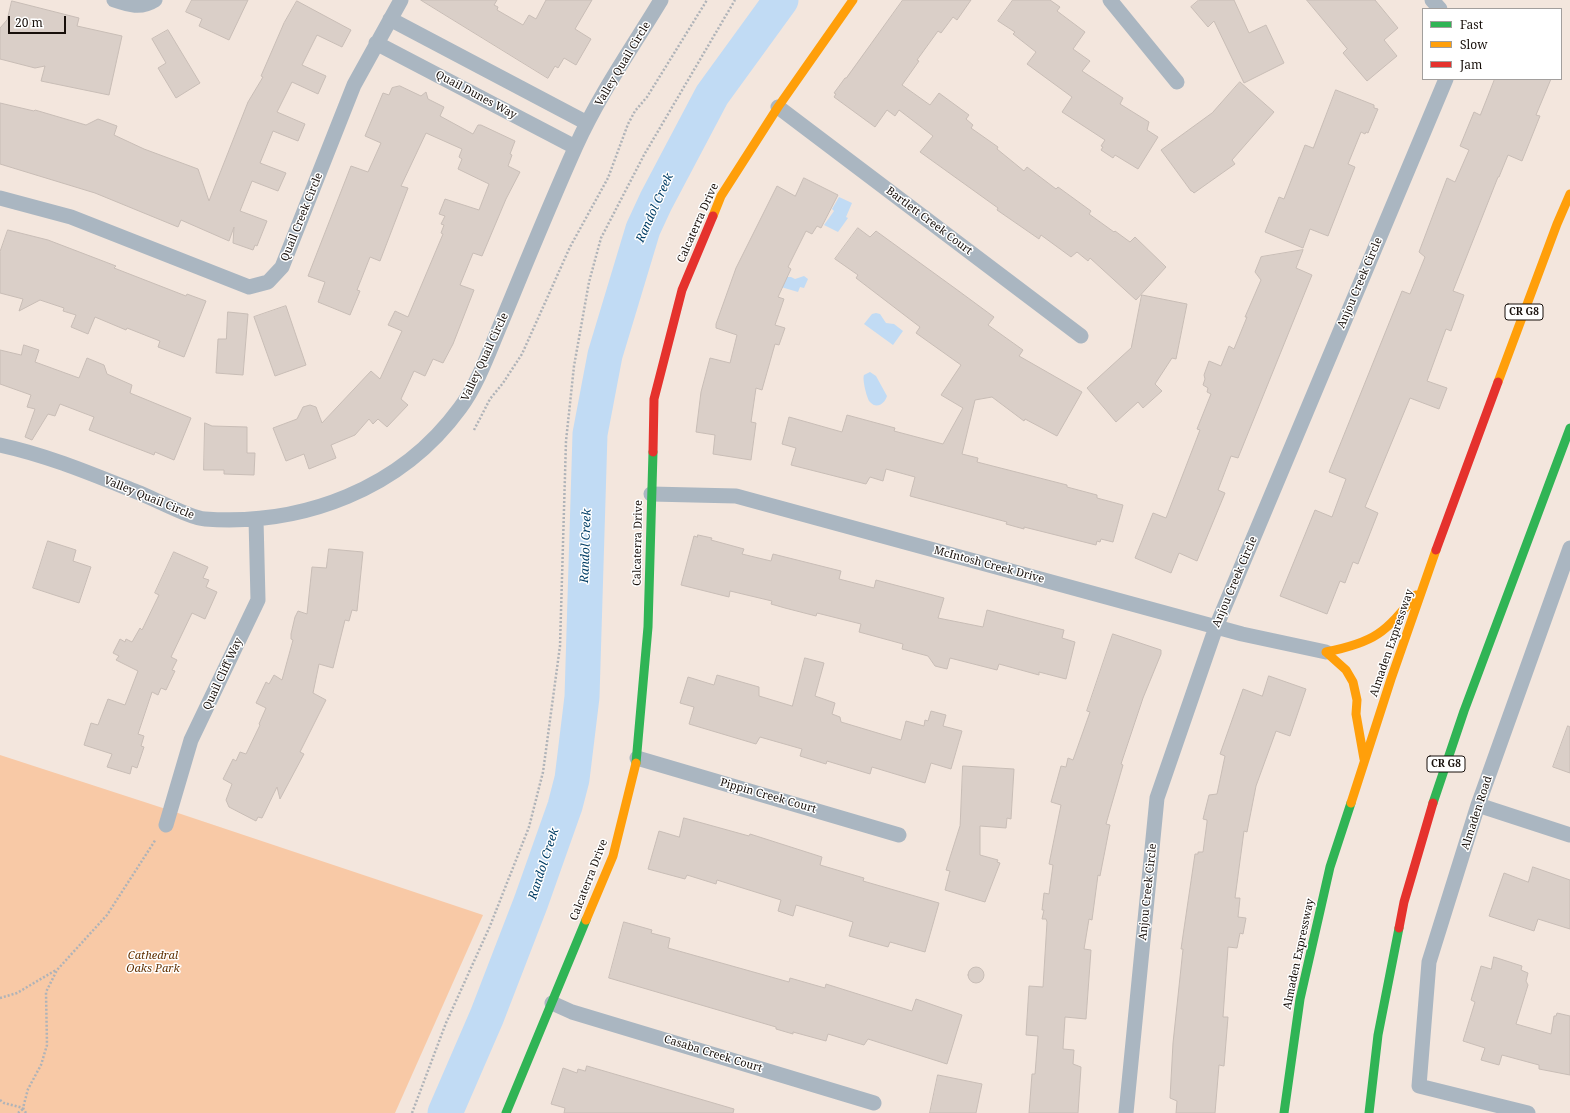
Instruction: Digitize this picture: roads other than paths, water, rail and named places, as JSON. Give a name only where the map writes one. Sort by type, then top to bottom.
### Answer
[{"type":"main road","name":"Calcaterra Drive","points":[[506,1113],[613,856],[637,758],[648,627],[654,399],[682,290],[721,196],[778,107],[853,0]]},
{"type":"main road","name":"Almaden Expressway","points":[[1284,1113],[1300,999],[1330,867],[1424,585],[1554,231],[1570,194]]},
{"type":"main road","name":"CR G8","points":[[1369,1113],[1378,1035],[1406,895],[1438,787],[1464,711],[1570,428]]},
{"type":"main road","points":[[1326,652],[1364,644],[1378,636],[1387,629],[1424,585]]},
{"type":"main road","points":[[1326,652],[1346,670],[1353,682],[1357,700],[1356,714],[1365,761]]},
{"type":"street","points":[[114,0],[132,6],[144,5],[155,0]]},
{"type":"street","name":"Quail Creek Circle","points":[[0,198],[71,216],[249,287],[268,282],[282,267],[354,85],[401,0]]},
{"type":"street","name":"Valley Quail Circle","points":[[0,445],[36,453],[137,492],[201,519],[256,520],[305,510],[350,496],[378,482],[407,463],[442,430],[462,406],[483,364],[575,147],[587,123],[661,0]]},
{"type":"street","points":[[1110,0],[1177,82]]},
{"type":"street","points":[[1432,0],[1439,8]]},
{"type":"street","points":[[390,19],[587,123]]},
{"type":"street","name":"Quail Dunes Way","points":[[376,43],[575,147]]},
{"type":"street","name":"Anjou Creek Circle","points":[[1126,1113],[1157,798],[1216,627],[1446,80]]},
{"type":"street","name":"Bartlett Creek Court","points":[[778,107],[1081,336]]},
{"type":"street","name":"McIntosh Creek Drive","points":[[651,494],[736,496],[1216,627],[1326,652]]},
{"type":"street","name":"Quail Cliff Way","points":[[166,825],[191,740],[258,600],[256,520]]},
{"type":"street","name":"Almaden Road","points":[[1528,1113],[1419,1086],[1429,962],[1478,805],[1570,548]]},
{"type":"street","name":"Pippin Creek Court","points":[[637,758],[899,834]]},
{"type":"street","points":[[1478,805],[1570,835]]},
{"type":"street","name":"Casaba Creek Court","points":[[552,1003],[572,1012],[874,1103]]},
{"type":"water","points":[[839,197],[852,203],[846,217],[848,218],[838,232],[824,225],[834,211],[832,209]]},
{"type":"water","points":[[804,276],[808,279],[804,288],[800,287],[798,292],[781,287],[786,277],[795,279]]},
{"type":"water","points":[[872,314],[880,314],[886,323],[894,324],[903,331],[893,345],[864,324]]},
{"type":"water","points":[[870,372],[876,376],[887,396],[880,405],[875,405],[870,402],[865,389],[864,375]]},
{"type":"waterway","name":"Randol Creek","points":[[445,1113],[487,1016],[531,902],[565,806],[572,779],[582,697],[590,434],[605,355],[643,229],[656,201],[712,95],[781,0]]},
{"type":"park label","name":"Cathedral Oaks Park","points":[[153,962]]}]
